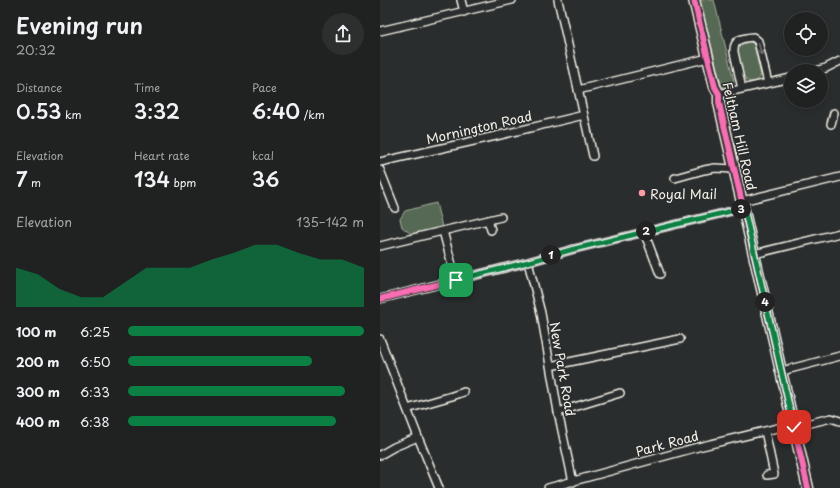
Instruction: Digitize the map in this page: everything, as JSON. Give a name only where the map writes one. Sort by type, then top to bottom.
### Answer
[{"type":"street","points":[[461,0],[464,12]]},
{"type":"street","points":[[380,31],[512,0]]},
{"type":"street","points":[[559,0],[593,156]]},
{"type":"street","name":"Feltham Hill Road","points":[[694,0],[715,88],[719,94],[719,103],[808,488]]},
{"type":"street","points":[[742,89],[733,47],[736,42],[744,38],[753,37],[758,41],[768,83]]},
{"type":"street","points":[[578,90],[708,58]]},
{"type":"street","points":[[828,67],[840,61]]},
{"type":"street","points":[[719,94],[784,80]]},
{"type":"street","points":[[831,124],[835,112]]},
{"type":"street","name":"Mornington Road","points":[[380,162],[584,115]]},
{"type":"street","points":[[674,178],[715,168],[734,169]]},
{"type":"street","points":[[380,170],[395,208]]},
{"type":"street","points":[[380,299],[644,232],[840,177]]},
{"type":"street","points":[[380,246],[501,216]]},
{"type":"street","points":[[488,220],[490,230]]},
{"type":"street","points":[[443,231],[456,280]]},
{"type":"street","points":[[644,232],[660,274]]},
{"type":"street","points":[[754,254],[840,233]]},
{"type":"street","name":"New Park Road","points":[[528,262],[541,313],[572,482]]},
{"type":"street","points":[[380,339],[383,356],[439,488]]},
{"type":"street","points":[[550,366],[680,339]]},
{"type":"street","points":[[782,371],[840,356]]},
{"type":"street","points":[[407,410],[464,392]]},
{"type":"street","points":[[558,412],[620,394]]},
{"type":"street","name":"Park Road","points":[[548,488],[698,447],[766,431],[831,418],[840,421]]},
{"type":"street","points":[[766,431],[774,474],[767,476]]},
{"type":"street","points":[[380,455],[394,446],[418,437]]},
{"type":"green space","points":[[700,0],[714,0],[734,81],[730,87],[724,88],[721,84]]},
{"type":"green space","points":[[750,41],[754,45],[761,76],[757,81],[750,82],[744,79],[737,49],[742,43]]},
{"type":"green space","points":[[436,203],[442,227],[411,234],[402,227],[400,219],[405,211]]},
{"type":"cycle path","points":[[694,0],[715,87],[719,94],[719,103],[808,488]]},
{"type":"cycle path","points":[[380,299],[574,249],[744,208]]},
{"type":"place","name":"Royal Mail","points":[[642,193]]},
{"type":"route","points":[[456,280],[637,233],[744,208],[794,427]]}]
